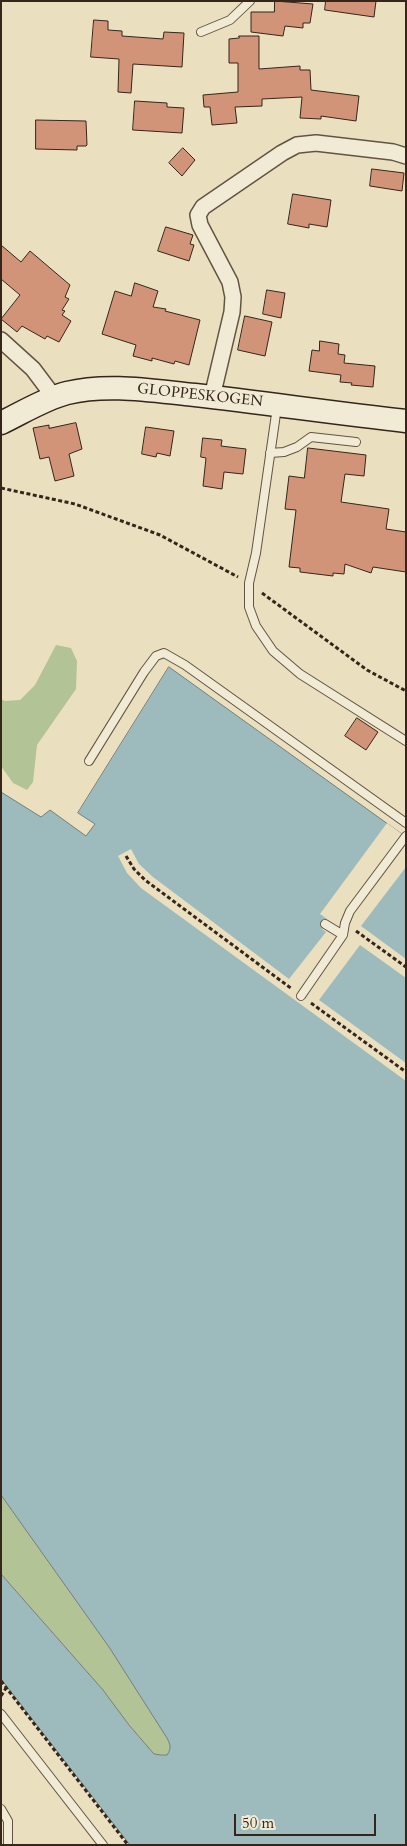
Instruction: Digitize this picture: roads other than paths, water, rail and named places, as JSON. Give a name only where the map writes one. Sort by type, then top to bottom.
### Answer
[{"type":"main road","name":"GLOPPESKOGEN","points":[[1,423],[54,397],[66,393],[100,388],[131,388],[406,421]]},
{"type":"street","points":[[212,397],[232,312],[233,296],[230,282],[200,225],[198,215],[203,207],[282,153],[297,145],[316,143],[393,152],[406,156]]},
{"type":"street","points":[[1,340],[33,369],[54,397]]},
{"type":"lane","points":[[201,32],[230,20],[250,1]]},
{"type":"lane","points":[[277,405],[256,553],[249,583],[250,607],[256,626],[273,651],[300,674],[406,741]]},
{"type":"lane","points":[[270,453],[291,450],[312,437],[356,442]]},
{"type":"lane","points":[[89,761],[144,672],[156,656],[164,654],[185,665],[406,823]]},
{"type":"lane","points":[[302,996],[343,935],[344,924],[350,911],[406,836]]},
{"type":"lane","points":[[325,924],[343,935]]},
{"type":"lane","points":[[1,1714],[102,1845]]},
{"type":"lane","points":[[1,1809],[8,1821],[8,1845]]},
{"type":"water","points":[[169,667],[406,837],[406,1845],[130,1845],[1,1679],[1,1574],[103,1690],[154,1754],[167,1755],[169,1753],[170,1746],[167,1738],[109,1647],[1,1495],[1,792],[41,817],[50,810],[86,836],[95,824],[78,813]]}]
